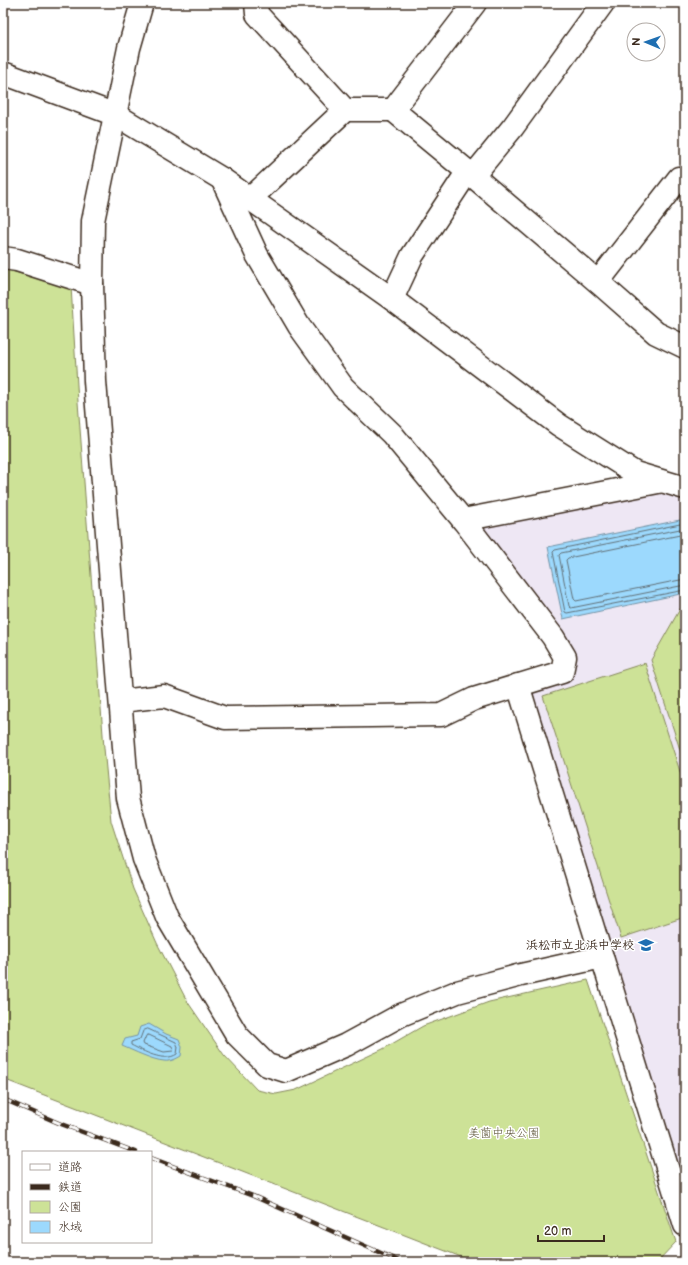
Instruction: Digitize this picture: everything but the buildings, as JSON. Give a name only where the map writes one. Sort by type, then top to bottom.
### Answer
[{"type":"street","points":[[142,3],[129,48],[94,221],[92,284],[94,380],[128,798],[144,859],[167,917],[237,1035],[267,1065],[286,1071],[346,1045],[401,1015],[457,992],[521,975],[602,957]]},
{"type":"street","points":[[256,3],[257,14],[345,110]]},
{"type":"street","points":[[393,110],[475,3]]},
{"type":"street","points":[[392,299],[412,256],[471,174],[513,127],[603,3]]},
{"type":"street","points":[[3,73],[116,115],[222,179],[251,198],[392,299],[559,425],[635,473],[685,488]]},
{"type":"street","points":[[251,198],[345,110],[393,110],[471,174],[656,333],[685,348]]},
{"type":"street","points":[[598,282],[679,178]]},
{"type":"street","points":[[120,701],[164,696],[226,718],[441,716],[474,699],[562,672],[565,657],[553,637],[463,520],[392,434],[343,387],[304,332],[258,255],[222,179]]},
{"type":"street","points":[[3,258],[17,260],[92,284]]},
{"type":"street","points":[[463,520],[662,481]]},
{"type":"street","points":[[518,685],[685,1225]]},
{"type":"shaded area","name":"浜松市立北浜中学校","points":[[653,488],[685,493],[685,1196],[528,694],[569,679],[479,535],[480,524]]},
{"type":"green space","name":"美薗中央公園","points":[[3,269],[71,286],[78,402],[104,748],[111,821],[133,889],[157,943],[187,1001],[224,1055],[257,1090],[276,1094],[296,1090],[383,1049],[423,1026],[489,1002],[588,980],[676,1242],[657,1262],[474,1262],[3,1079]]},
{"type":"green space","points":[[685,608],[685,765],[651,660],[680,609]]},
{"type":"green space","points":[[645,663],[685,787],[685,917],[621,938],[543,696]]},
{"type":"water","points":[[685,519],[685,593],[563,619],[548,547]]},
{"type":"water","points":[[149,1024],[166,1034],[179,1039],[182,1047],[181,1056],[171,1061],[159,1060],[122,1046],[125,1039],[137,1036],[140,1027]]},
{"type":"railway","points":[[3,1099],[61,1124],[133,1151]]},
{"type":"railway","points":[[152,1158],[253,1196],[401,1262]]},
{"type":"place","name":"浜松市立北浜中学校","points":[[646,945]]}]
